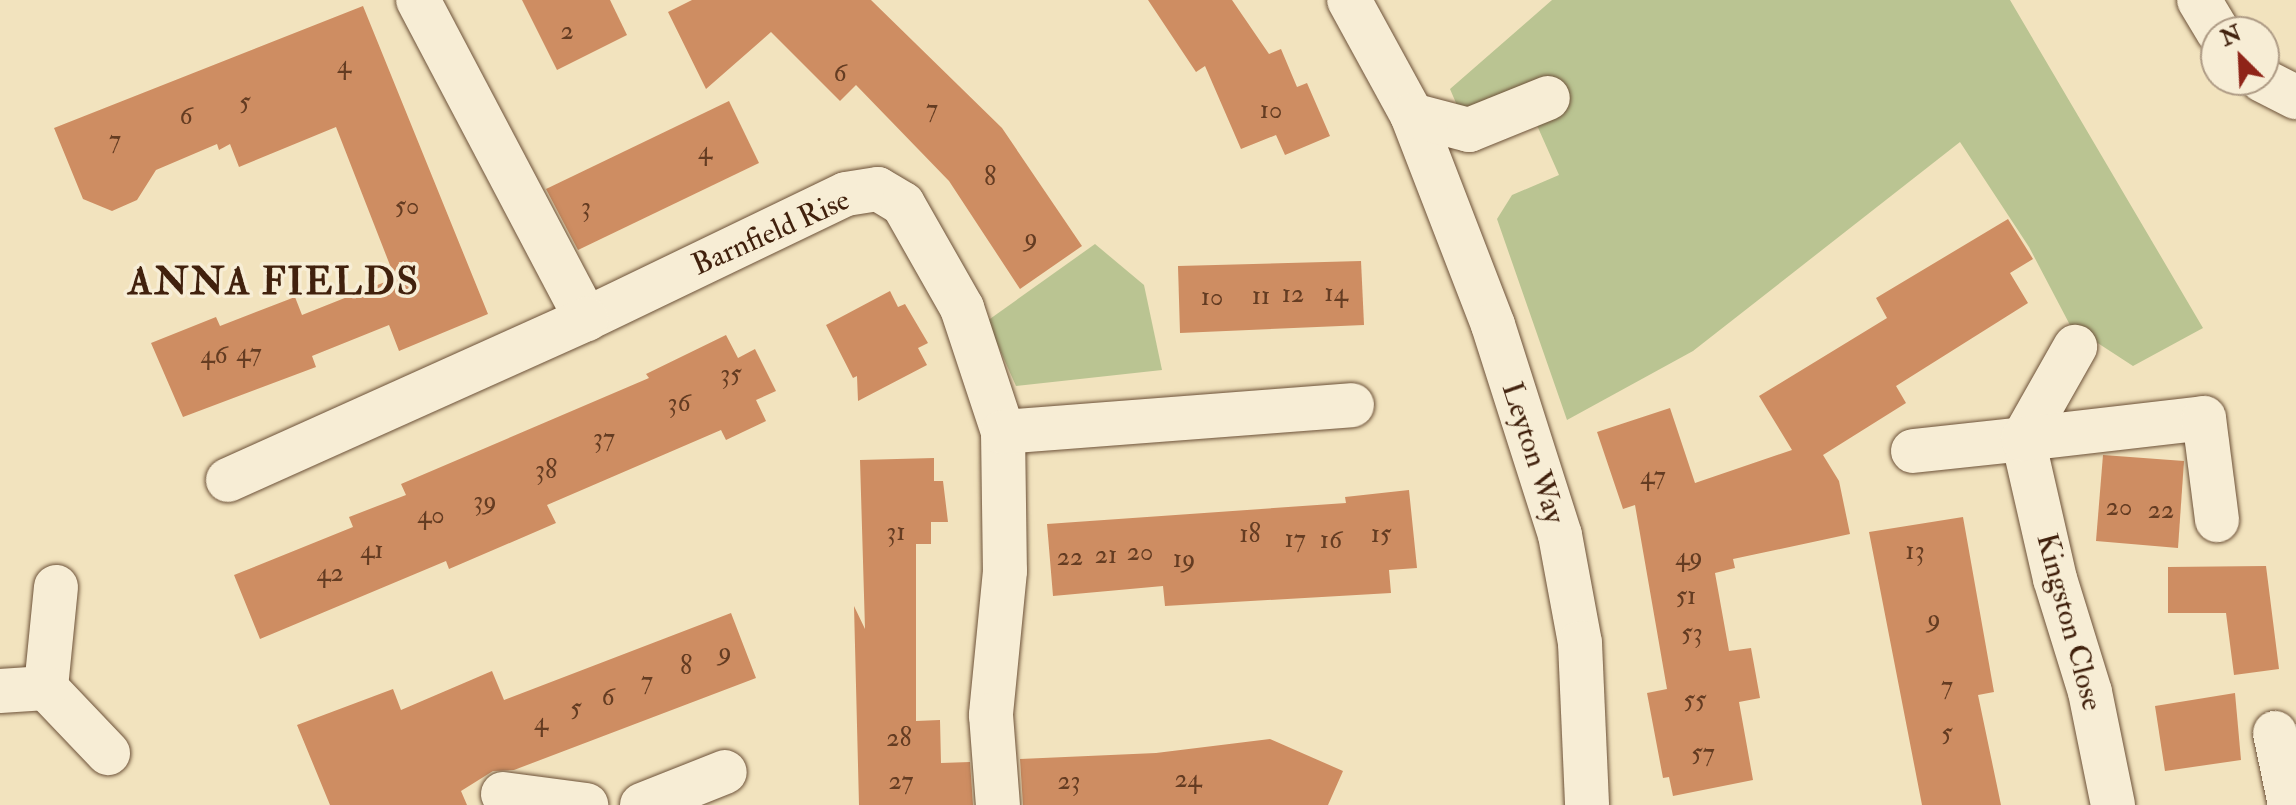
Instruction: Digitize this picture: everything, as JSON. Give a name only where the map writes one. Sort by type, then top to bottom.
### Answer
[{"type":"street","points":[[418,0],[586,319]]},
{"type":"street","name":"Leyton Way","points":[[1349,0],[1412,115],[1493,325],[1560,535],[1580,643],[1587,805]]},
{"type":"street","points":[[1412,115],[1469,130],[1548,98]]},
{"type":"street","name":"Barnfield Rise","points":[[228,480],[586,319],[846,194],[878,189],[903,204],[962,308],[1003,432],[1005,571],[991,715],[998,805]]},
{"type":"street","points":[[2023,439],[2075,347]]},
{"type":"street","points":[[1003,432],[1352,405]]},
{"type":"street","points":[[1913,451],[2204,418],[2217,520]]},
{"type":"street","name":"Kingston Close","points":[[2023,439],[2055,579],[2090,692],[2113,805]]},
{"type":"street","points":[[56,587],[46,688],[108,753]]},
{"type":"street","points":[[0,691],[46,688]]},
{"type":"street","points":[[2275,733],[2290,805]]},
{"type":"street","points":[[642,805],[725,772]]},
{"type":"street","points":[[503,794],[586,805]]},
{"type":"green space","points":[[1552,0],[2010,0],[2203,328],[2133,366],[2070,325],[2029,247],[1960,142],[1693,351],[1567,420],[1497,219],[1512,195],[1559,175],[1524,96],[1459,110],[1450,89]]},
{"type":"green space","points":[[1095,244],[1144,285],[1162,370],[1016,386],[987,321]]},
{"type":"building","points":[[522,0],[610,0],[627,35],[557,70]]},
{"type":"building","points":[[692,0],[871,0],[1002,128],[1082,246],[1020,289],[949,181],[856,85],[840,101],[771,32],[706,89],[668,12]]},
{"type":"building","points":[[1148,0],[1232,0],[1269,54],[1281,49],[1297,87],[1307,83],[1330,136],[1285,155],[1276,135],[1241,149],[1205,66],[1196,72]]},
{"type":"building","points":[[363,6],[488,314],[399,351],[389,325],[312,356],[316,367],[183,417],[151,343],[216,317],[220,326],[295,297],[302,315],[395,278],[336,127],[239,167],[230,144],[219,150],[217,144],[156,170],[137,200],[112,211],[83,199],[54,128]]},
{"type":"building","points":[[729,101],[759,163],[578,250],[546,189]]},
{"type":"building","points":[[2008,219],[2033,259],[2010,273],[2028,303],[1896,386],[1906,403],[1823,455],[1839,481],[1850,534],[1733,559],[1735,568],[1715,573],[1729,651],[1751,648],[1760,698],[1739,702],[1753,780],[1673,796],[1669,777],[1663,778],[1647,693],[1667,689],[1635,505],[1623,509],[1597,432],[1670,408],[1695,483],[1792,450],[1759,396],[1887,318],[1876,298]]},
{"type":"building","points":[[1361,261],[1364,325],[1180,333],[1178,266]]},
{"type":"building","points":[[890,291],[898,307],[905,304],[928,343],[918,348],[927,365],[858,401],[857,376],[853,378],[826,325]]},
{"type":"building","points":[[726,335],[738,358],[755,349],[776,391],[756,400],[766,421],[726,440],[721,430],[547,505],[556,523],[449,569],[446,561],[260,639],[234,575],[353,527],[349,517],[406,495],[401,484],[649,378],[646,374]]},
{"type":"building","points":[[2103,455],[2184,461],[2178,548],[2096,541]]},
{"type":"building","points":[[934,458],[934,481],[943,481],[948,522],[931,522],[931,544],[916,544],[916,721],[940,720],[941,763],[970,762],[973,805],[859,805],[854,606],[865,629],[860,460]]},
{"type":"building","points":[[1409,490],[1417,568],[1389,570],[1391,593],[1165,606],[1163,586],[1053,596],[1047,524],[1346,503],[1345,497]]},
{"type":"building","points":[[1963,517],[1994,692],[1978,695],[2001,805],[1922,805],[1869,532]]},
{"type":"building","points":[[2266,566],[2279,669],[2234,675],[2226,613],[2168,613],[2168,567]]},
{"type":"building","points":[[731,613],[756,678],[514,770],[493,771],[461,791],[467,805],[330,805],[297,725],[393,689],[401,710],[492,671],[504,700]]},
{"type":"building","points":[[2235,693],[2241,760],[2165,771],[2155,706]]},
{"type":"building","points":[[1270,739],[1343,771],[1328,805],[1023,805],[1020,759],[1156,753]]},
{"type":"district","name":"ANNA FIELDS","points":[[274,283]]}]
